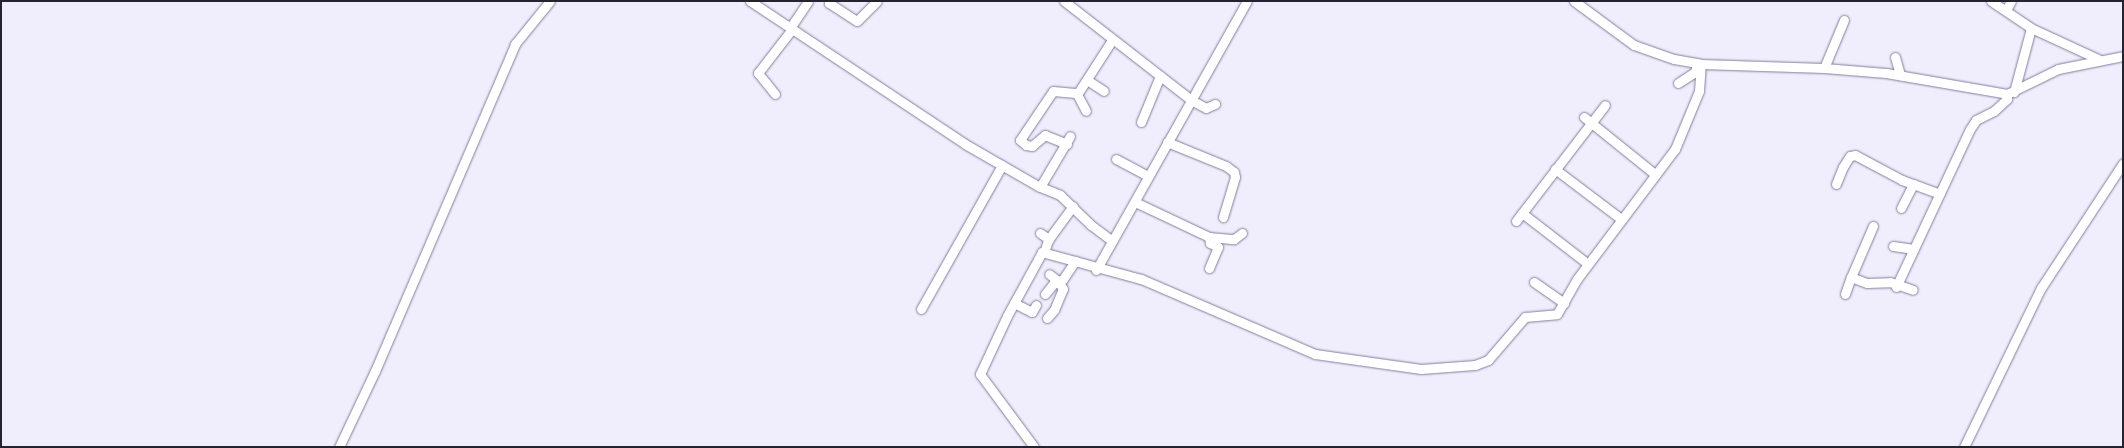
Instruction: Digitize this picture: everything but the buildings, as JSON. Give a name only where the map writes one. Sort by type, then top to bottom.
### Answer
[{"type":"street","points":[[339,447],[375,371],[515,44],[550,1]]},
{"type":"street","points":[[750,1],[965,144],[1040,187],[1060,195],[1090,225],[1112,241]]},
{"type":"street","points":[[775,94],[758,74],[808,1]]},
{"type":"street","points":[[829,2],[857,22],[877,1]]},
{"type":"street","points":[[1064,1],[1191,100],[1206,108],[1215,104]]},
{"type":"street","points":[[1096,269],[1247,1]]},
{"type":"street","points":[[1574,1],[1634,45],[1674,59],[1699,64],[1824,68],[1900,76],[2011,93],[2058,69],[2098,59],[2123,56]]},
{"type":"street","points":[[1991,1],[2031,28],[2098,59]]},
{"type":"street","points":[[2006,10],[2011,1]]},
{"type":"street","points":[[1824,68],[1844,20]]},
{"type":"street","points":[[1897,285],[1976,120],[1994,111],[2007,100],[2011,93],[2031,28]]},
{"type":"street","points":[[1077,94],[1112,40]]},
{"type":"street","points":[[1895,57],[1900,76]]},
{"type":"street","points":[[1678,83],[1695,72],[1699,64]]},
{"type":"street","points":[[1044,252],[1096,269],[1147,282],[1315,354],[1421,369],[1456,367],[1484,362],[1523,319],[1557,314],[1588,264],[1675,149],[1698,91],[1699,64]]},
{"type":"street","points":[[1141,122],[1160,76]]},
{"type":"street","points":[[1087,80],[1104,91]]},
{"type":"street","points":[[1040,187],[1068,140],[1045,135],[1032,146],[1026,145],[1020,140],[1053,91],[1077,94]]},
{"type":"street","points":[[1077,94],[1086,111]]},
{"type":"street","points":[[1588,264],[1519,217],[1555,169],[1587,120],[1605,105]]},
{"type":"street","points":[[1587,120],[1596,125],[1656,175]]},
{"type":"street","points":[[1167,142],[1226,166],[1234,172],[1236,177],[1223,217]]},
{"type":"street","points":[[1836,184],[1850,156],[1855,155],[1902,180],[1940,194]]},
{"type":"street","points":[[1116,159],[1148,176]]},
{"type":"street","points":[[1964,447],[2041,288],[2123,164]]},
{"type":"street","points":[[921,309],[1002,165]]},
{"type":"street","points":[[1555,169],[1621,219]]},
{"type":"street","points":[[1900,208],[1913,184]]},
{"type":"street","points":[[1135,202],[1209,237],[1234,239],[1242,233]]},
{"type":"street","points":[[1034,447],[980,374],[1039,256],[1044,252],[1049,239],[1073,206]]},
{"type":"street","points":[[1845,294],[1873,226]]},
{"type":"street","points":[[1040,234],[1049,239]]},
{"type":"street","points":[[1209,237],[1210,243],[1218,247],[1209,268]]},
{"type":"street","points":[[1893,246],[1914,249]]},
{"type":"street","points":[[1044,294],[1050,286],[1063,279],[1075,261]]},
{"type":"street","points":[[1047,318],[1062,294],[1063,289],[1058,281],[1049,274]]},
{"type":"street","points":[[1852,277],[1867,283],[1890,282],[1912,290]]},
{"type":"street","points":[[1534,282],[1564,303]]},
{"type":"street","points":[[1014,303],[1032,312],[1036,305]]}]
